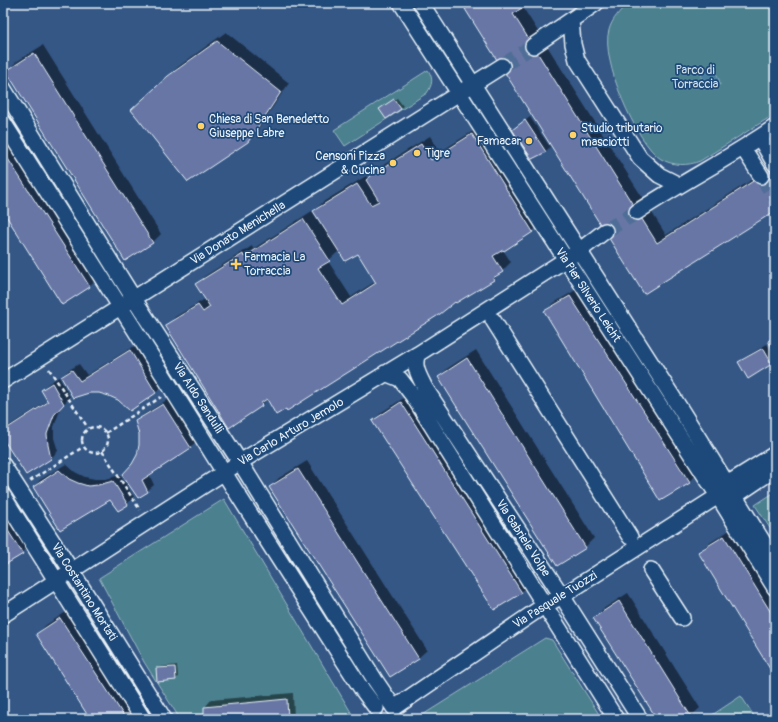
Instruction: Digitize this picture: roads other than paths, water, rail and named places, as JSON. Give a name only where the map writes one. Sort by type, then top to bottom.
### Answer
[{"type":"street","name":"Via Pier Silverio Leicht","points":[[401,3],[565,259],[775,561]]},
{"type":"street","name":"Via Pier Silverio Leicht","points":[[420,3],[683,413],[727,492],[775,588]]},
{"type":"street","points":[[533,46],[596,3]]},
{"type":"street","points":[[571,20],[571,35],[577,60],[640,158],[659,175],[679,185]]},
{"type":"street","name":"Via Donato Menichella","points":[[3,381],[502,66]]},
{"type":"street","name":"Via Aldo Sandulli","points":[[3,88],[134,299],[240,462],[371,674],[394,708]]},
{"type":"street","name":"Via Aldo Sandulli","points":[[3,122],[224,473],[361,688],[379,713]]},
{"type":"street","points":[[637,212],[679,185],[760,138],[775,127]]},
{"type":"street","points":[[760,138],[775,164]]},
{"type":"street","points":[[743,148],[761,176]]},
{"type":"street","name":"Via Carlo Arturo Jemolo","points":[[3,614],[43,590],[71,570],[240,462],[418,354],[605,232]]},
{"type":"street","points":[[493,320],[630,537]]},
{"type":"street","name":"Via Gabriele Volpe","points":[[418,354],[416,358],[416,369],[425,388],[562,596],[640,719]]},
{"type":"street","name":"Via Gabriele Volpe","points":[[385,373],[400,379],[413,396],[616,719]]},
{"type":"street","name":"Via Pasquale Tuozzi","points":[[394,708],[545,605],[562,596],[727,492],[775,454]]},
{"type":"street","name":"Via Costantino Mortati","points":[[3,465],[71,570],[164,719]]},
{"type":"street","name":"Via Pasquale Tuozzi","points":[[727,492],[775,469]]},
{"type":"street","name":"Via Costantino Mortati","points":[[3,496],[143,719]]},
{"type":"street","points":[[651,570],[682,618]]},
{"type":"street","points":[[379,713],[394,708]]},
{"type":"water","points":[[708,69],[714,71],[717,75],[720,85],[714,81],[703,80],[701,78],[702,73]]},
{"type":"tunnel","points":[[502,66],[533,46]]},
{"type":"tunnel","points":[[761,176],[775,197]]},
{"type":"tunnel","points":[[605,231],[637,212]]},
{"type":"place","name":"Chiesa di San Benedetto Giuseppe Labre","points":[[201,126]]},
{"type":"place","name":"Studio tributario masciotti","points":[[573,135]]},
{"type":"place","name":"Famacar","points":[[529,141]]},
{"type":"place","name":"Tigre","points":[[417,153]]},
{"type":"place","name":"Censoni Pizza & Cucina","points":[[393,163]]},
{"type":"place","name":"Farmacia La Torraccia","points":[[236,264]]},
{"type":"park label","name":"Parco di Torraccia","points":[[695,77]]}]
